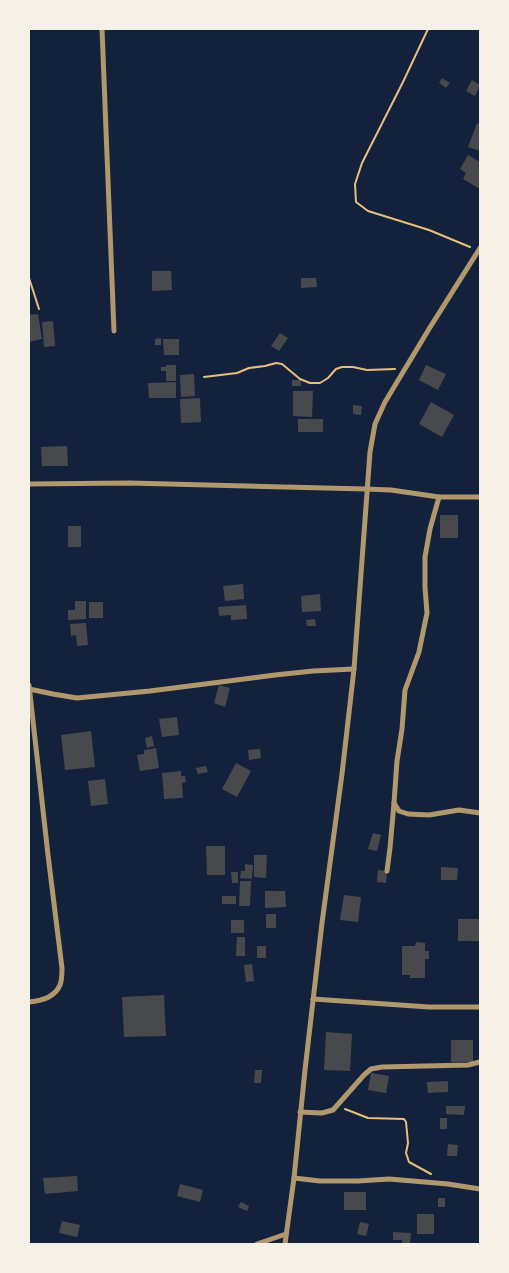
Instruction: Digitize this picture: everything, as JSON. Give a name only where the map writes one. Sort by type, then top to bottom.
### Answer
[{"type":"street","points":[[102,29],[114,331]]},
{"type":"street","points":[[285,1244],[354,669],[366,489],[375,424],[385,402],[404,370],[480,249]]},
{"type":"street","points":[[29,484],[129,483],[366,489],[391,490],[440,497],[480,497]]},
{"type":"street","points":[[387,872],[405,690],[419,652],[427,613],[425,557],[430,528],[440,497]]},
{"type":"street","points":[[29,1002],[43,1000],[53,994],[60,984],[62,968],[29,687],[77,698],[313,671],[354,669]]},
{"type":"street","points":[[394,803],[399,810],[408,814],[429,815],[459,810],[480,813]]},
{"type":"street","points":[[313,1000],[429,1007],[480,1007]]},
{"type":"street","points":[[300,1112],[322,1113],[333,1110],[370,1069],[382,1067],[468,1065],[480,1062]]},
{"type":"street","points":[[294,1178],[320,1181],[389,1179],[480,1189]]},
{"type":"street","points":[[257,1244],[286,1234]]},
{"type":"path","points":[[428,29],[362,163],[355,184],[356,202],[368,211],[429,230],[480,249]]},
{"type":"path","points":[[29,278],[39,308]]},
{"type":"path","points":[[204,378],[276,363],[282,364],[300,379],[310,383],[320,383],[342,367],[367,370],[404,370]]},
{"type":"path","points":[[337,1105],[368,1118],[404,1119],[408,1143],[406,1153],[409,1162],[436,1176],[442,1184]]},
{"type":"building","points":[[442,78],[450,83],[446,88],[439,83]]},
{"type":"building","points":[[472,80],[480,85],[475,96],[466,91]]},
{"type":"building","points":[[477,123],[480,124],[480,151],[468,147]]},
{"type":"building","points":[[468,155],[480,162],[480,189],[463,179],[466,173],[460,169]]},
{"type":"building","points":[[152,271],[171,271],[172,290],[152,291]]},
{"type":"building","points":[[301,278],[316,278],[317,287],[301,288]]},
{"type":"building","points":[[38,314],[42,339],[29,342],[29,315]]},
{"type":"building","points":[[53,321],[55,346],[44,347],[42,322]]},
{"type":"building","points":[[280,333],[288,338],[279,351],[271,346]]},
{"type":"building","points":[[161,338],[161,345],[155,345],[155,339]]},
{"type":"building","points":[[163,339],[179,339],[179,355],[164,355]]},
{"type":"building","points":[[166,365],[176,365],[176,381],[166,381],[166,371],[161,371],[161,367],[166,367]]},
{"type":"building","points":[[426,365],[446,374],[438,390],[419,380]]},
{"type":"building","points":[[194,374],[195,396],[181,397],[180,375]]},
{"type":"building","points":[[292,380],[301,380],[301,386],[292,386]]},
{"type":"building","points":[[176,382],[176,398],[149,398],[148,383]]},
{"type":"building","points":[[293,391],[313,391],[312,417],[293,416]]},
{"type":"building","points":[[200,398],[201,422],[181,423],[180,399]]},
{"type":"building","points":[[431,402],[454,415],[442,437],[419,424]]},
{"type":"building","points":[[353,405],[362,406],[361,415],[353,414]]},
{"type":"building","points":[[298,419],[323,419],[323,432],[298,432]]},
{"type":"building","points":[[67,446],[68,466],[42,466],[41,447]]},
{"type":"building","points":[[440,515],[458,515],[458,538],[440,538]]},
{"type":"building","points":[[68,526],[81,526],[81,547],[68,547]]},
{"type":"building","points":[[243,584],[244,599],[225,601],[223,586]]},
{"type":"building","points":[[320,594],[321,611],[302,612],[301,596]]},
{"type":"building","points":[[75,601],[86,601],[86,619],[68,620],[68,610],[75,610]]},
{"type":"building","points":[[89,602],[103,602],[103,618],[89,618]]},
{"type":"building","points":[[246,605],[247,619],[231,620],[231,615],[219,616],[218,607]]},
{"type":"building","points":[[315,619],[316,626],[307,626],[306,620]]},
{"type":"building","points":[[86,623],[88,645],[77,646],[76,635],[71,636],[70,624]]},
{"type":"building","points":[[219,685],[230,688],[225,707],[214,703]]},
{"type":"building","points":[[177,717],[179,735],[162,737],[159,719]]},
{"type":"building","points":[[91,731],[95,767],[65,770],[61,735]]},
{"type":"building","points":[[152,736],[154,746],[147,748],[145,738]]},
{"type":"building","points":[[156,748],[159,768],[140,771],[137,755],[144,754],[144,750]]},
{"type":"building","points":[[260,749],[261,758],[249,760],[248,750]]},
{"type":"building","points":[[236,763],[251,771],[237,797],[222,789]]},
{"type":"building","points":[[206,766],[208,772],[198,774],[196,768]]},
{"type":"building","points":[[181,771],[181,776],[185,776],[186,782],[182,783],[183,798],[164,799],[162,773]]},
{"type":"building","points":[[105,779],[108,804],[91,806],[88,781]]},
{"type":"building","points":[[373,833],[381,835],[377,851],[368,849]]},
{"type":"building","points":[[206,846],[225,846],[225,875],[207,875]]},
{"type":"building","points":[[254,855],[267,855],[266,878],[254,877]]},
{"type":"building","points":[[245,864],[253,865],[252,879],[240,878],[241,871],[245,871]]},
{"type":"building","points":[[441,867],[458,868],[457,880],[441,880]]},
{"type":"building","points":[[378,870],[387,871],[386,883],[377,882]]},
{"type":"building","points":[[231,872],[238,872],[238,883],[232,883]]},
{"type":"building","points":[[240,881],[251,881],[250,906],[239,906]]},
{"type":"building","points":[[265,891],[285,891],[286,907],[265,908]]},
{"type":"building","points":[[344,895],[361,897],[358,922],[340,920]]},
{"type":"building","points":[[222,896],[236,896],[236,904],[222,904]]},
{"type":"building","points":[[266,914],[276,914],[276,928],[266,928]]},
{"type":"building","points":[[458,919],[479,919],[479,941],[458,941]]},
{"type":"building","points":[[231,920],[244,920],[244,933],[231,933]]},
{"type":"building","points":[[237,937],[245,937],[245,956],[236,956]]},
{"type":"building","points":[[416,942],[425,943],[425,951],[429,951],[429,959],[425,959],[425,978],[410,978],[410,975],[402,975],[402,946],[415,946]]},
{"type":"building","points":[[257,946],[266,946],[266,958],[257,958]]},
{"type":"building","points":[[252,964],[254,981],[246,982],[244,965]]},
{"type":"building","points":[[164,995],[166,1036],[124,1037],[122,997]]},
{"type":"building","points":[[326,1032],[352,1034],[350,1071],[324,1070]]},
{"type":"building","points":[[451,1040],[473,1040],[473,1062],[451,1062]]},
{"type":"building","points":[[255,1070],[262,1070],[261,1083],[254,1083]]},
{"type":"building","points":[[371,1073],[389,1076],[386,1093],[368,1090]]},
{"type":"building","points":[[448,1081],[448,1092],[428,1093],[427,1082]]},
{"type":"building","points":[[446,1106],[465,1106],[464,1115],[446,1114]]},
{"type":"building","points":[[440,1118],[447,1118],[447,1129],[440,1129]]},
{"type":"building","points":[[448,1144],[458,1145],[457,1156],[447,1156]]},
{"type":"building","points":[[77,1176],[78,1191],[45,1194],[43,1178]]},
{"type":"building","points":[[180,1184],[203,1190],[200,1202],[177,1196]]},
{"type":"building","points":[[344,1192],[366,1192],[366,1210],[344,1210]]},
{"type":"building","points":[[438,1198],[445,1198],[445,1207],[438,1207]]},
{"type":"building","points":[[241,1202],[249,1206],[247,1211],[238,1207]]},
{"type":"building","points":[[417,1214],[434,1214],[434,1234],[417,1234]]},
{"type":"building","points":[[62,1221],[80,1225],[77,1237],[59,1233]]},
{"type":"building","points":[[360,1222],[369,1224],[366,1236],[357,1234]]},
{"type":"building","points":[[393,1232],[411,1233],[410,1244],[402,1244],[402,1240],[393,1240]]}]
